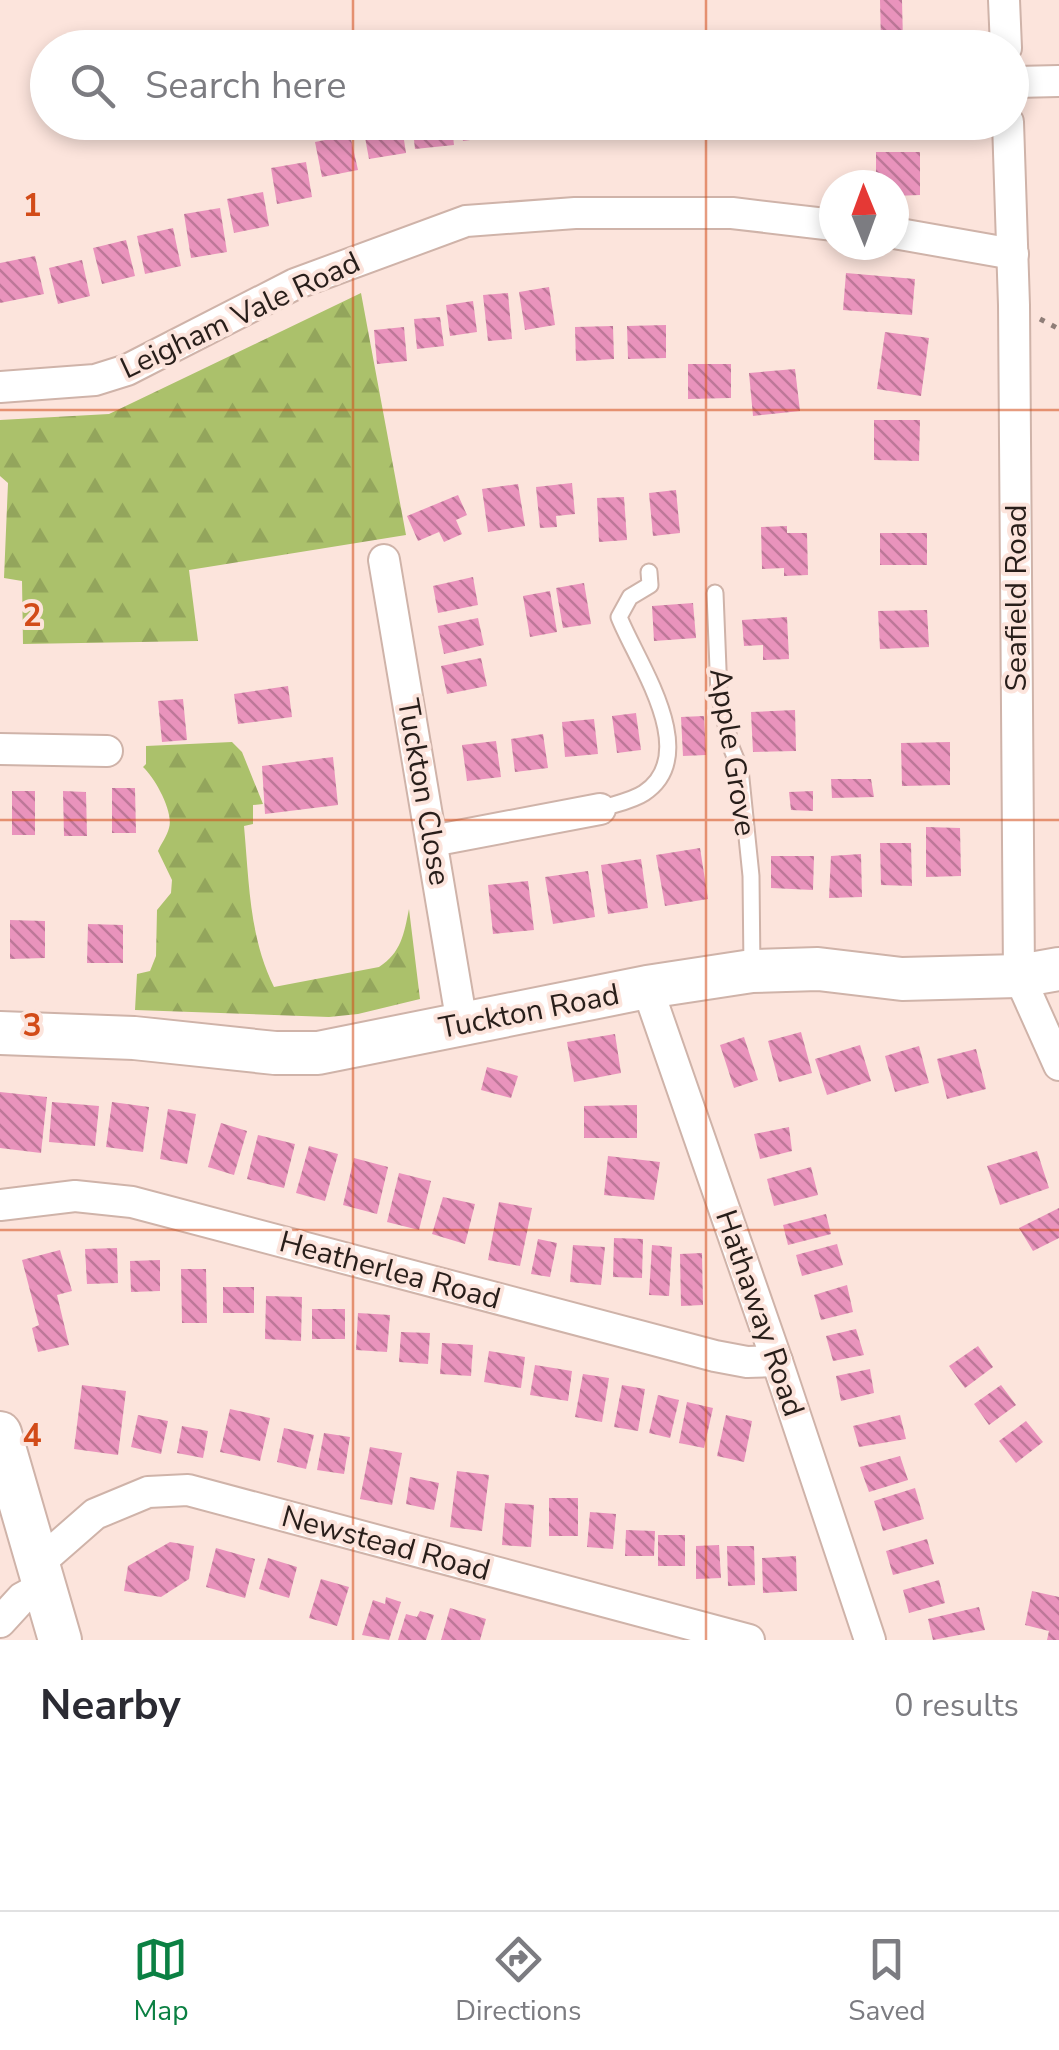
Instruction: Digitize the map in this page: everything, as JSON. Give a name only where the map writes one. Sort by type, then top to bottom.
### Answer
[{"type":"street","points":[[1004,0],[1005,30]]},
{"type":"street","points":[[1029,82],[1059,81]]},
{"type":"street","name":"Seafield Road","points":[[1009,140],[1039,973],[1059,1065]]},
{"type":"street","name":"Leigham Vale Road","points":[[0,387],[95,380],[127,370],[295,284],[466,221],[575,213],[732,213],[819,223]]},
{"type":"street","points":[[909,236],[1012,254]]},
{"type":"street","name":"Tuckton Close","points":[[384,560],[462,1024]]},
{"type":"street","points":[[0,749],[107,751]]},
{"type":"street","points":[[432,841],[600,809]]},
{"type":"street","name":"Tuckton Road","points":[[0,1033],[134,1038],[318,1054],[752,970],[818,969],[902,979],[1039,973]]},
{"type":"street","name":"Hathaway Road","points":[[647,988],[870,1640]]},
{"type":"street","name":"Heatherlea Road","points":[[0,1205],[76,1196],[132,1202],[715,1356],[748,1362],[777,1361]]},
{"type":"street","points":[[0,1433],[60,1640]]},
{"type":"street","name":"Newstead Road","points":[[0,1622],[95,1514],[148,1492],[188,1490],[749,1640]]},
{"type":"lane","points":[[600,809],[642,794],[658,781],[666,758],[665,721],[656,693],[620,617],[630,597],[650,585],[649,572]]},
{"type":"lane","name":"Apple Grove","points":[[716,593],[719,694],[730,747],[740,768],[750,860],[752,970]]},
{"type":"green space","points":[[361,293],[406,535],[189,570],[198,641],[23,644],[22,581],[4,578],[8,483],[0,476],[0,420],[109,414]]},
{"type":"green space","points":[[232,742],[242,752],[263,804],[253,805],[253,824],[244,826],[255,928],[274,987],[379,967],[397,949],[409,909],[420,999],[329,1017],[135,1010],[137,974],[150,971],[156,956],[157,910],[171,893],[172,880],[158,851],[169,828],[169,813],[158,787],[143,767],[146,746]]},
{"type":"building","points":[[880,0],[902,0],[903,30],[881,30]]},
{"type":"building","points":[[351,140],[358,170],[322,177],[315,142]]},
{"type":"building","points":[[365,140],[404,140],[406,153],[369,159]]},
{"type":"building","points":[[414,140],[453,140],[454,145],[415,149]]},
{"type":"building","points":[[876,152],[920,152],[920,195],[909,195],[909,170],[876,170]]},
{"type":"building","points":[[306,162],[312,197],[277,204],[271,168]]},
{"type":"building","points":[[263,192],[269,226],[234,233],[227,199]]},
{"type":"building","points":[[220,208],[227,252],[191,258],[184,214]]},
{"type":"building","points":[[173,228],[181,266],[145,274],[137,236]]},
{"type":"building","points":[[126,240],[135,276],[102,284],[93,248]]},
{"type":"building","points":[[35,256],[44,294],[0,303],[0,263]]},
{"type":"building","points":[[82,260],[90,296],[58,304],[49,268]]},
{"type":"building","points":[[846,273],[915,279],[912,315],[843,310]]},
{"type":"building","points":[[549,287],[555,325],[525,330],[519,292]]},
{"type":"building","points":[[508,293],[512,339],[488,341],[483,295]]},
{"type":"building","points":[[473,301],[477,332],[450,336],[446,305]]},
{"type":"building","points":[[440,317],[444,346],[417,349],[414,319]]},
{"type":"building","points":[[666,325],[666,358],[628,359],[627,326]]},
{"type":"building","points":[[613,326],[614,359],[576,361],[575,327]]},
{"type":"building","points":[[404,327],[407,361],[377,364],[374,330]]},
{"type":"building","points":[[885,332],[929,338],[921,396],[877,389]]},
{"type":"building","points":[[688,364],[731,364],[731,398],[688,399]]},
{"type":"building","points":[[795,369],[800,411],[753,416],[749,373]]},
{"type":"building","points":[[874,420],[920,420],[919,461],[874,460]]},
{"type":"building","points":[[572,483],[575,514],[556,516],[557,527],[540,528],[536,487]]},
{"type":"building","points":[[518,484],[525,526],[488,532],[482,489]]},
{"type":"building","points":[[676,490],[680,533],[653,536],[649,493]]},
{"type":"building","points":[[458,495],[467,515],[456,520],[462,534],[444,542],[439,532],[418,541],[407,516]]},
{"type":"building","points":[[624,497],[627,540],[599,542],[597,498]]},
{"type":"building","points":[[787,526],[787,533],[807,533],[808,575],[784,576],[784,568],[762,569],[761,527]]},
{"type":"building","points":[[880,533],[927,533],[927,565],[880,565]]},
{"type":"building","points":[[473,577],[478,605],[438,613],[433,586]]},
{"type":"building","points":[[584,583],[591,624],[563,628],[556,588]]},
{"type":"building","points":[[550,591],[557,632],[530,637],[523,596]]},
{"type":"building","points":[[693,603],[696,638],[654,641],[652,606]]},
{"type":"building","points":[[927,610],[929,647],[880,649],[878,611]]},
{"type":"building","points":[[787,617],[789,659],[763,660],[763,645],[744,646],[742,620]]},
{"type":"building","points":[[478,618],[484,645],[444,654],[438,626]]},
{"type":"building","points":[[481,658],[487,686],[447,694],[441,666]]},
{"type":"building","points":[[288,686],[292,717],[238,724],[234,694]]},
{"type":"building","points":[[183,699],[187,740],[162,742],[158,701]]},
{"type":"building","points":[[795,710],[796,751],[753,752],[751,712]]},
{"type":"building","points":[[636,713],[641,750],[617,753],[612,716]]},
{"type":"building","points":[[704,716],[706,755],[683,756],[681,717]]},
{"type":"building","points":[[594,719],[598,754],[565,757],[562,722]]},
{"type":"building","points":[[543,734],[548,768],[515,772],[511,739]]},
{"type":"building","points":[[496,741],[501,777],[467,781],[462,745]]},
{"type":"building","points":[[950,742],[950,785],[902,786],[901,743]]},
{"type":"building","points":[[333,757],[338,805],[265,814],[262,766]]},
{"type":"building","points":[[831,779],[871,779],[874,797],[832,798]]},
{"type":"building","points":[[112,788],[135,788],[136,833],[112,833]]},
{"type":"building","points":[[12,791],[35,791],[35,835],[12,835]]},
{"type":"building","points":[[63,791],[86,792],[87,836],[64,836]]},
{"type":"building","points":[[813,791],[813,811],[791,810],[789,792]]},
{"type":"building","points":[[926,827],[960,828],[961,876],[926,877]]},
{"type":"building","points":[[880,843],[911,843],[912,886],[881,885]]},
{"type":"building","points":[[700,848],[708,899],[665,906],[656,855]]},
{"type":"building","points":[[861,854],[862,897],[829,898],[831,856]]},
{"type":"building","points":[[771,856],[814,856],[813,890],[771,888]]},
{"type":"building","points":[[641,859],[648,908],[608,914],[601,865]]},
{"type":"building","points":[[588,871],[595,917],[553,924],[545,877]]},
{"type":"building","points":[[528,881],[534,930],[493,934],[488,885]]},
{"type":"building","points":[[10,920],[45,921],[45,958],[10,959]]},
{"type":"building","points":[[88,924],[123,925],[123,963],[87,963]]},
{"type":"building","points":[[801,1032],[812,1073],[779,1082],[768,1041]]},
{"type":"building","points":[[615,1034],[621,1073],[574,1082],[567,1042]]},
{"type":"building","points":[[744,1037],[758,1080],[734,1088],[720,1045]]},
{"type":"building","points":[[860,1045],[871,1081],[827,1095],[815,1059]]},
{"type":"building","points":[[919,1046],[929,1083],[895,1092],[885,1056]]},
{"type":"building","points":[[976,1049],[986,1089],[947,1099],[937,1059]]},
{"type":"building","points":[[487,1067],[518,1076],[511,1098],[481,1090]]},
{"type":"building","points":[[0,1092],[47,1097],[41,1153],[0,1148]]},
{"type":"building","points":[[52,1102],[99,1106],[95,1146],[49,1142]]},
{"type":"building","points":[[112,1102],[149,1107],[143,1152],[106,1147]]},
{"type":"building","points":[[637,1105],[637,1138],[584,1138],[584,1106]]},
{"type":"building","points":[[168,1109],[196,1114],[187,1164],[160,1159]]},
{"type":"building","points":[[221,1123],[247,1131],[234,1175],[208,1167]]},
{"type":"building","points":[[789,1127],[792,1151],[760,1159],[754,1134]]},
{"type":"building","points":[[258,1135],[295,1144],[284,1188],[247,1179]]},
{"type":"building","points":[[309,1146],[338,1154],[325,1201],[296,1193]]},
{"type":"building","points":[[1037,1151],[1049,1188],[1000,1205],[987,1166]]},
{"type":"building","points":[[608,1156],[660,1162],[654,1200],[604,1195]]},
{"type":"building","points":[[354,1158],[388,1167],[377,1214],[343,1205]]},
{"type":"building","points":[[811,1167],[818,1195],[774,1206],[767,1179]]},
{"type":"building","points":[[399,1173],[431,1181],[419,1230],[387,1222]]},
{"type":"building","points":[[443,1197],[475,1204],[465,1244],[432,1234]]},
{"type":"building","points":[[499,1202],[532,1208],[520,1266],[488,1260]]},
{"type":"building","points":[[1059,1208],[1059,1238],[1033,1251],[1019,1228]]},
{"type":"building","points":[[826,1214],[831,1234],[788,1245],[783,1225]]},
{"type":"building","points":[[614,1238],[643,1239],[642,1278],[613,1277]]},
{"type":"building","points":[[538,1239],[557,1243],[550,1277],[531,1274]]},
{"type":"building","points":[[837,1244],[843,1265],[802,1276],[796,1255]]},
{"type":"building","points":[[573,1245],[605,1247],[601,1285],[570,1282]]},
{"type":"building","points":[[652,1245],[672,1247],[669,1296],[649,1295]]},
{"type":"building","points":[[117,1248],[118,1283],[87,1284],[85,1249]]},
{"type":"building","points":[[60,1250],[72,1291],[57,1295],[69,1345],[38,1352],[32,1328],[39,1325],[22,1260]]},
{"type":"building","points":[[702,1253],[703,1305],[681,1306],[680,1254]]},
{"type":"building","points":[[160,1260],[160,1291],[131,1292],[130,1261]]},
{"type":"building","points":[[181,1269],[206,1269],[207,1323],[182,1323]]},
{"type":"building","points":[[847,1285],[853,1312],[821,1320],[814,1295]]},
{"type":"building","points":[[223,1287],[254,1287],[254,1313],[223,1313]]},
{"type":"building","points":[[266,1296],[302,1297],[301,1341],[265,1339]]},
{"type":"building","points":[[312,1309],[345,1309],[345,1339],[312,1339]]},
{"type":"building","points":[[358,1313],[390,1315],[387,1352],[356,1350]]},
{"type":"building","points":[[856,1329],[864,1355],[833,1361],[826,1336]]},
{"type":"building","points":[[401,1332],[430,1333],[428,1364],[399,1362]]},
{"type":"building","points":[[442,1343],[473,1345],[471,1376],[440,1374]]},
{"type":"building","points":[[978,1346],[993,1367],[965,1388],[949,1366]]},
{"type":"building","points":[[489,1351],[525,1357],[521,1388],[484,1382]]},
{"type":"building","points":[[535,1365],[572,1371],[568,1401],[530,1395]]},
{"type":"building","points":[[870,1369],[874,1393],[841,1401],[836,1376]]},
{"type":"building","points":[[583,1374],[609,1378],[602,1422],[575,1417]]},
{"type":"building","points":[[82,1385],[126,1391],[118,1455],[74,1449]]},
{"type":"building","points":[[622,1385],[645,1389],[638,1431],[614,1427]]},
{"type":"building","points":[[1001,1385],[1016,1405],[989,1425],[974,1404]]},
{"type":"building","points":[[658,1395],[679,1400],[670,1438],[649,1433]]},
{"type":"building","points":[[687,1402],[713,1408],[704,1448],[679,1443]]},
{"type":"building","points":[[230,1409],[270,1418],[260,1461],[220,1452]]},
{"type":"building","points":[[138,1415],[168,1421],[161,1454],[131,1447]]},
{"type":"building","points":[[726,1415],[752,1421],[744,1462],[717,1456]]},
{"type":"building","points":[[900,1415],[906,1439],[859,1447],[853,1426]]},
{"type":"building","points":[[1026,1421],[1043,1442],[1016,1463],[999,1441]]},
{"type":"building","points":[[182,1426],[208,1431],[203,1458],[177,1453]]},
{"type":"building","points":[[284,1428],[314,1435],[306,1469],[277,1462]]},
{"type":"building","points":[[324,1433],[350,1437],[344,1474],[317,1470]]},
{"type":"building","points":[[370,1447],[402,1453],[392,1505],[360,1499]]},
{"type":"building","points":[[900,1456],[908,1480],[869,1492],[860,1467]]},
{"type":"building","points":[[457,1471],[489,1475],[482,1531],[450,1527]]},
{"type":"building","points":[[410,1477],[439,1483],[434,1510],[406,1504]]},
{"type":"building","points":[[915,1488],[924,1519],[883,1531],[874,1501]]},
{"type":"building","points":[[549,1498],[578,1498],[578,1536],[549,1536]]},
{"type":"building","points":[[505,1503],[534,1505],[531,1547],[502,1545]]},
{"type":"building","points":[[590,1512],[616,1514],[613,1549],[587,1547]]},
{"type":"building","points":[[626,1530],[655,1531],[654,1556],[625,1556]]},
{"type":"building","points":[[658,1535],[685,1535],[685,1566],[658,1566]]},
{"type":"building","points":[[927,1539],[934,1564],[893,1575],[886,1551]]},
{"type":"building","points":[[170,1542],[194,1546],[189,1579],[161,1597],[124,1591],[128,1566]]},
{"type":"building","points":[[719,1545],[721,1578],[696,1579],[696,1546]]},
{"type":"building","points":[[727,1546],[754,1546],[755,1585],[728,1586]]},
{"type":"building","points":[[216,1548],[255,1559],[245,1598],[206,1587]]},
{"type":"building","points":[[796,1556],[797,1591],[763,1593],[762,1558]]},
{"type":"building","points":[[268,1558],[297,1567],[289,1598],[259,1589]]},
{"type":"building","points":[[321,1579],[349,1587],[337,1626],[309,1618]]},
{"type":"building","points":[[939,1580],[945,1603],[909,1613],[903,1590]]},
{"type":"building","points":[[1032,1591],[1059,1597],[1059,1640],[1047,1640],[1049,1631],[1025,1625]]},
{"type":"building","points":[[386,1597],[401,1602],[389,1640],[362,1635],[373,1600],[385,1604]]},
{"type":"building","points":[[979,1607],[985,1630],[933,1640],[928,1619]]},
{"type":"building","points":[[450,1608],[486,1619],[480,1640],[441,1640]]},
{"type":"building","points":[[420,1611],[434,1615],[426,1640],[398,1640],[406,1614],[417,1617]]}]
